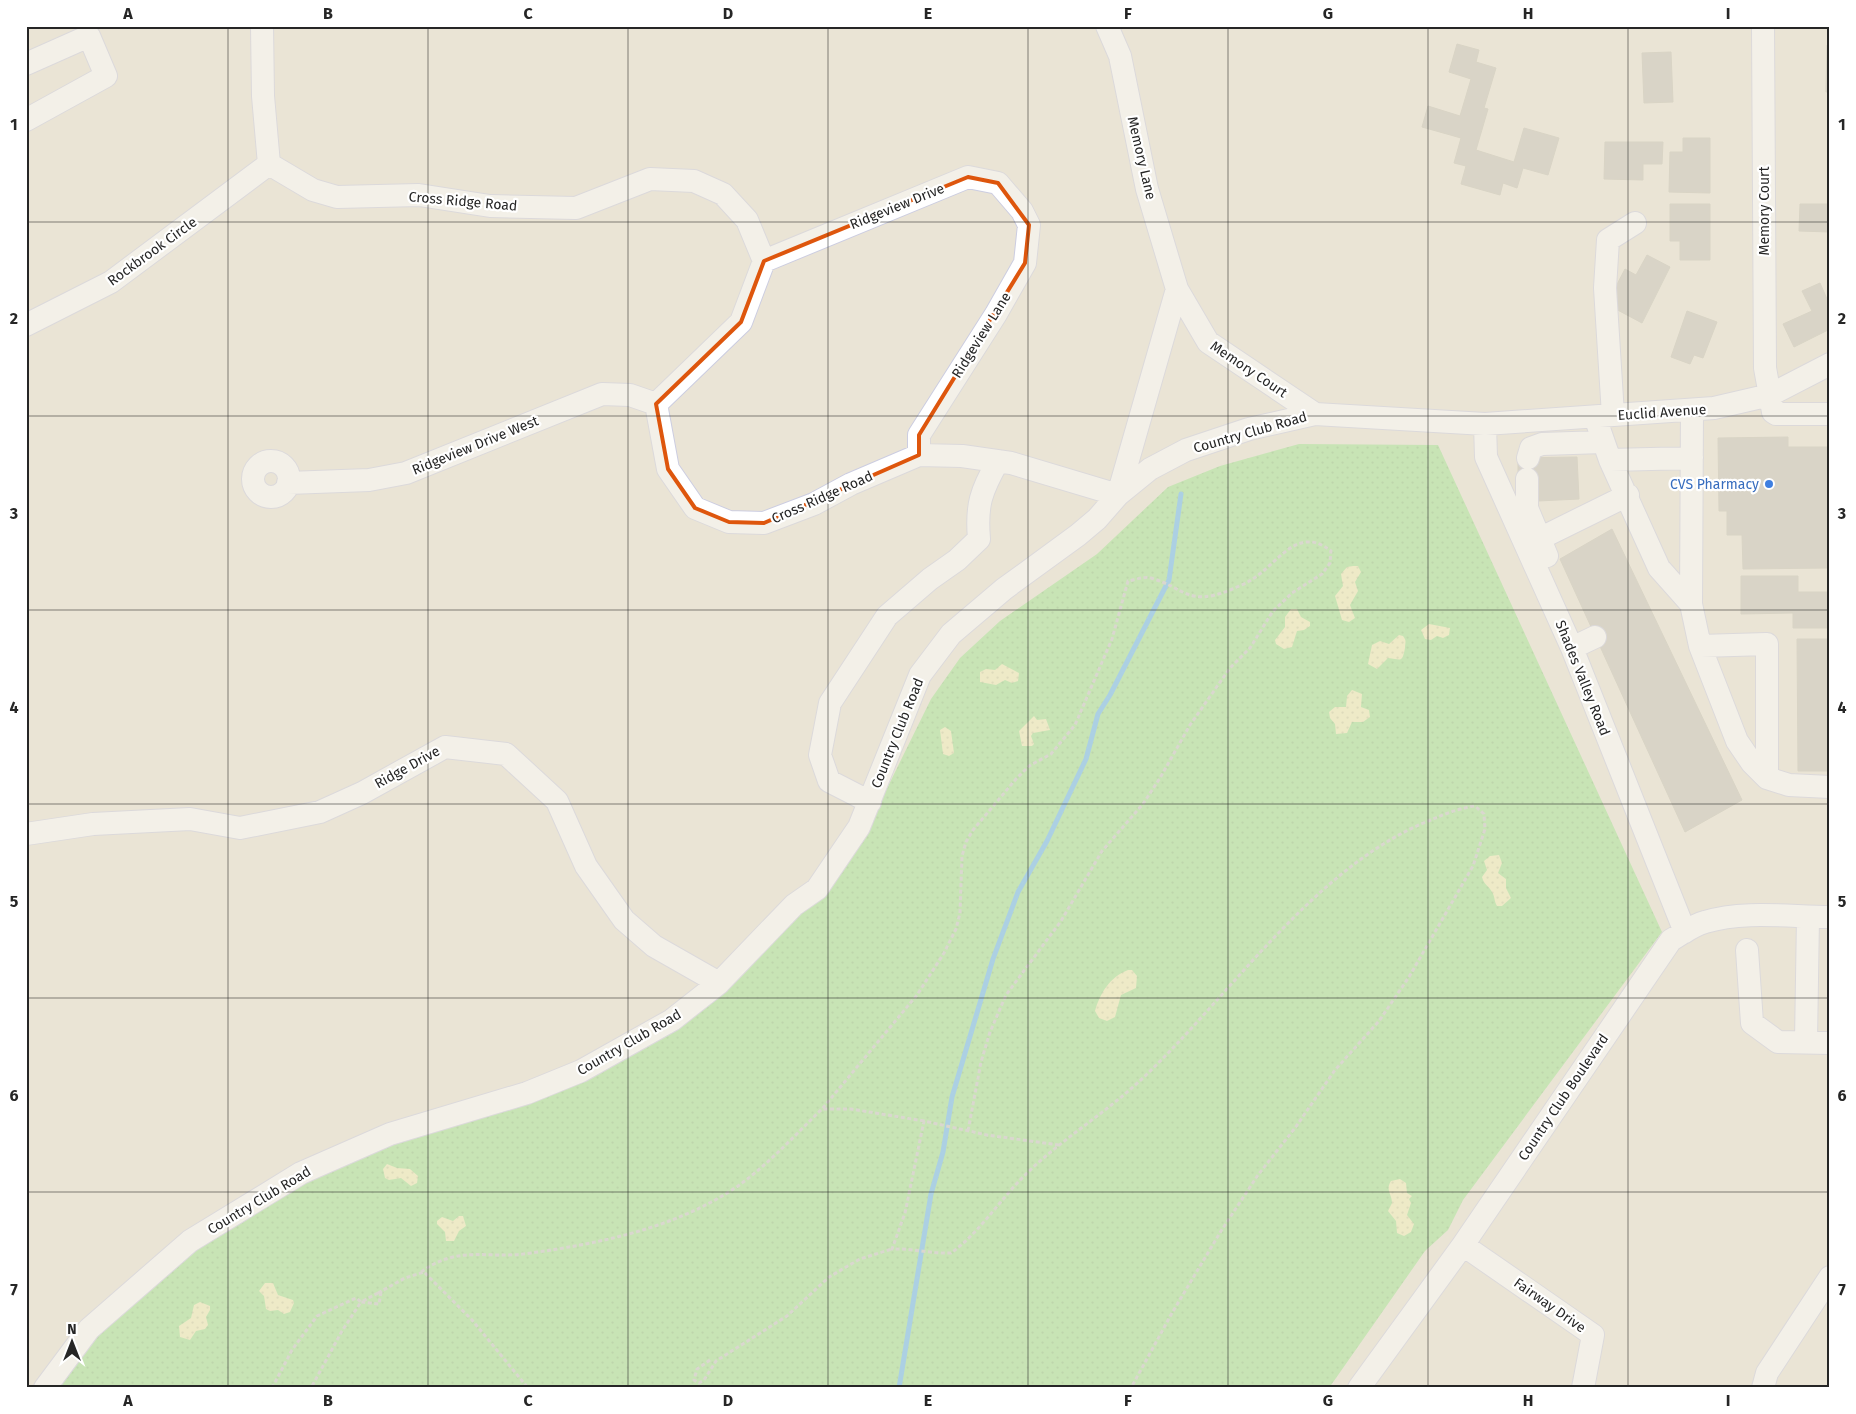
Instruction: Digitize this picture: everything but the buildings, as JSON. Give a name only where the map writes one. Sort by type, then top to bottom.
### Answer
[{"type":"street","points":[[262,26],[263,96],[269,164]]},
{"type":"street","name":"Memory Lane","points":[[1106,26],[1120,56],[1148,189],[1178,290]]},
{"type":"street","name":"Memory Court","points":[[1763,26],[1765,368],[1773,412],[1776,414],[1830,414]]},
{"type":"street","points":[[26,64],[89,36],[106,76],[26,120]]},
{"type":"street","name":"Cross Ridge Road","points":[[269,164],[312,190],[337,196],[419,195],[490,206],[576,208],[650,179],[694,181],[723,194],[747,220],[764,261]]},
{"type":"street","name":"Rockbrook Circle","points":[[26,325],[111,282],[269,164]]},
{"type":"street","name":"Ridgeview Drive","points":[[764,261],[968,176],[998,183],[1022,211]]},
{"type":"street","name":"Ridgeview Lane","points":[[919,455],[919,435],[996,314],[1025,263],[1029,225],[1022,211]]},
{"type":"street","points":[[1635,223],[1608,240],[1605,288],[1608,363],[1604,416],[1606,451],[1628,495],[1659,568],[1691,604]]},
{"type":"street","points":[[656,404],[741,322],[764,261]]},
{"type":"street","name":"Memory Court","points":[[1178,290],[1208,342],[1315,414]]},
{"type":"street","name":"Country Club Road","points":[[1118,495],[1178,290]]},
{"type":"street","name":"Euclid Avenue","points":[[1485,424],[1714,408],[1770,395],[1830,364]]},
{"type":"street","name":"Ridgeview Drive West","points":[[288,483],[369,480],[406,473],[602,394],[630,395],[656,404]]},
{"type":"street","name":"Cross Ridge Road","points":[[656,404],[668,469],[695,508],[729,522],[764,523],[814,504],[851,484],[919,455],[962,456],[1011,463],[1118,495]]},
{"type":"street","points":[[1692,410],[1691,604],[1700,646],[1737,741],[1752,763],[1766,778],[1790,785],[1830,786]]},
{"type":"street","name":"Country Club Road","points":[[45,1388],[89,1329],[190,1241],[301,1173],[390,1134],[527,1094],[581,1071],[672,1020],[719,983],[794,905],[817,888],[859,827],[920,675],[951,634],[1004,588],[1078,535],[1097,519],[1118,495],[1150,469],[1186,450],[1249,429],[1315,414],[1485,424]]},
{"type":"street","name":"Shades Valley Road","points":[[1485,424],[1486,456],[1585,642],[1685,932]]},
{"type":"street","points":[[1585,642],[1527,508],[1528,469],[1531,448],[1542,444],[1692,458]]},
{"type":"street","points":[[870,802],[829,781],[820,755],[830,703],[887,616],[979,540],[977,520],[982,490],[998,461]]},
{"type":"street","points":[[1539,539],[1628,495]]},
{"type":"street","points":[[1700,646],[1766,644],[1766,778]]},
{"type":"street","name":"Ridge Drive","points":[[26,834],[93,824],[190,819],[240,828],[320,812],[362,793],[445,747],[506,754],[557,801],[586,866],[624,920],[654,946],[719,983]]},
{"type":"street","name":"Country Club Boulevard","points":[[1359,1388],[1463,1245],[1671,940],[1703,922],[1717,918],[1752,916],[1819,917]]},
{"type":"street","points":[[1806,1042],[1819,917]]},
{"type":"street","points":[[1747,950],[1752,1023],[1778,1042],[1830,1043]]},
{"type":"street","name":"Fairway Drive","points":[[1463,1245],[1593,1335],[1583,1388]]},
{"type":"street","points":[[1763,1388],[1767,1373],[1830,1277]]},
{"type":"path","points":[[421,1272],[436,1261],[460,1254],[495,1256],[530,1254],[598,1241],[667,1223],[705,1205],[736,1187],[759,1169],[822,1109],[917,995],[944,953],[956,929],[960,913],[962,856],[966,842],[973,830],[1016,778],[1029,766],[1051,754],[1069,732],[1112,639],[1128,581],[1149,577],[1190,596],[1204,596],[1230,590],[1251,581],[1296,544],[1320,542],[1331,551],[1330,563],[1322,574],[1292,593],[1273,611],[1250,648],[1230,668],[1190,725],[1143,804],[1102,851],[1061,920],[1006,995],[990,1032],[981,1062],[968,1131]]},
{"type":"path","points":[[710,1360],[697,1369],[694,1380],[699,1383],[704,1380],[716,1361],[788,1316],[829,1277],[860,1259],[892,1249],[908,1248],[936,1254],[951,1254],[960,1247],[1025,1175],[1059,1145],[1145,1076],[1238,976],[1323,891],[1380,845],[1402,832],[1455,808],[1475,806],[1484,814],[1486,829],[1473,866],[1409,977],[1378,1021],[1335,1070],[1295,1128],[1258,1175],[1221,1231],[1132,1388]]},
{"type":"path","points":[[822,1109],[851,1109],[924,1121],[962,1130],[1059,1145]]},
{"type":"path","points":[[892,1249],[905,1214],[924,1121]]},
{"type":"path","points":[[311,1388],[342,1331],[361,1302],[405,1278],[424,1272],[472,1320],[528,1388]]},
{"type":"path","points":[[272,1388],[292,1350],[317,1316],[356,1298],[361,1302],[379,1304],[380,1292],[378,1293]]},
{"type":"highlighted area","points":[[968,177],[998,183],[1029,225],[1025,263],[919,435],[919,455],[764,523],[729,522],[695,508],[668,469],[656,404],[741,322],[764,261]]},
{"type":"green space","points":[[1299,444],[1438,445],[1662,932],[1463,1200],[1448,1230],[1425,1251],[1329,1388],[55,1388],[95,1334],[195,1247],[304,1179],[676,1026],[866,831],[931,699],[960,658],[1000,621],[1097,554],[1168,487],[1220,466]]},
{"type":"sand","points":[[1358,566],[1361,572],[1355,582],[1358,591],[1350,605],[1355,618],[1349,622],[1342,620],[1335,596],[1343,586],[1341,574],[1347,567]]},
{"type":"sand","points":[[1291,609],[1297,609],[1301,617],[1310,622],[1310,626],[1304,630],[1297,631],[1292,647],[1284,649],[1276,644],[1275,640],[1285,627],[1285,617]]},
{"type":"sand","points":[[1429,624],[1450,628],[1449,635],[1443,638],[1437,636],[1431,640],[1425,639],[1421,630]]},
{"type":"sand","points":[[1399,635],[1403,636],[1405,640],[1402,658],[1388,658],[1377,669],[1368,664],[1372,645],[1380,641],[1389,644]]},
{"type":"sand","points":[[1002,664],[1019,673],[1018,681],[1012,683],[1005,680],[996,685],[980,682],[980,672],[986,669],[995,670]]},
{"type":"sand","points":[[1352,690],[1362,694],[1361,707],[1369,710],[1370,717],[1363,722],[1352,722],[1347,733],[1336,734],[1335,724],[1330,718],[1329,712],[1335,707],[1346,707],[1347,696]]},
{"type":"sand","points":[[1034,716],[1037,720],[1046,719],[1050,730],[1033,733],[1031,736],[1034,744],[1032,746],[1022,746],[1019,731]]},
{"type":"sand","points":[[945,727],[951,731],[954,753],[949,756],[943,754],[940,730]]},
{"type":"sand","points":[[1499,855],[1502,863],[1498,873],[1506,879],[1506,888],[1511,898],[1502,906],[1497,906],[1491,890],[1482,877],[1487,870],[1484,861],[1490,856]]},
{"type":"sand","points":[[1128,970],[1132,970],[1137,976],[1136,988],[1121,995],[1115,1017],[1107,1021],[1099,1018],[1095,1011],[1103,992],[1111,981]]},
{"type":"sand","points":[[387,1164],[397,1168],[410,1169],[418,1176],[417,1183],[411,1186],[401,1178],[389,1180],[385,1178],[383,1169]]},
{"type":"sand","points":[[1400,1179],[1406,1183],[1407,1193],[1412,1196],[1409,1199],[1411,1203],[1407,1215],[1414,1224],[1411,1232],[1404,1236],[1397,1233],[1396,1221],[1388,1211],[1392,1203],[1389,1184],[1391,1181]]},
{"type":"sand","points":[[459,1216],[463,1216],[466,1226],[459,1231],[454,1241],[446,1241],[445,1232],[437,1224],[437,1221],[442,1217],[453,1221]]},
{"type":"sand","points":[[265,1283],[273,1283],[278,1295],[293,1300],[294,1303],[290,1312],[284,1314],[278,1310],[270,1311],[266,1309],[264,1296],[259,1291]]},
{"type":"sand","points":[[200,1302],[210,1306],[206,1317],[208,1325],[205,1329],[196,1331],[190,1340],[180,1337],[179,1326],[191,1318],[194,1305]]},
{"type":"waterway","points":[[899,1388],[931,1194],[943,1152],[952,1097],[993,959],[1018,892],[1047,841],[1086,759],[1098,714],[1110,695],[1169,580],[1181,494]]},
{"type":"place","name":"CVS Pharmacy","points":[[1769,484]]}]
